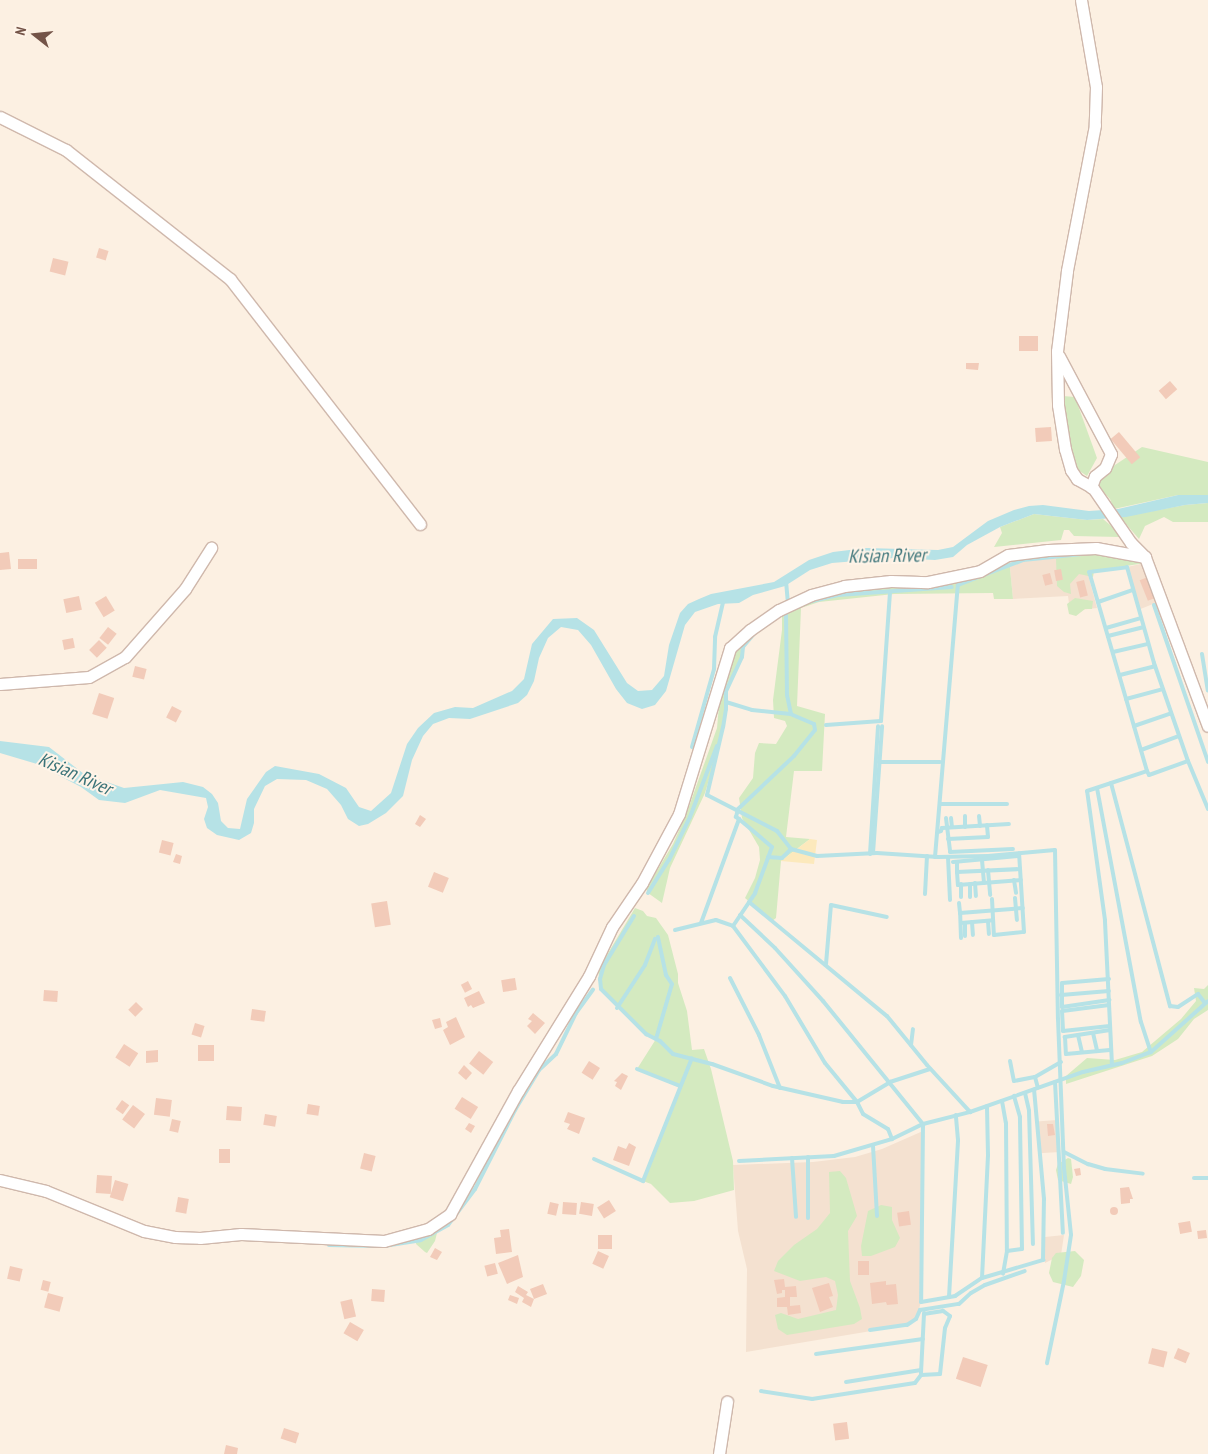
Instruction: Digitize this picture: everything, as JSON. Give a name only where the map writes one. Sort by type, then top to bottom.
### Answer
[{"type":"street","points":[[1081,0],[1096,87],[1095,125],[1067,271],[1057,352],[1058,405],[1065,449],[1071,470],[1077,479],[1092,488],[1131,543],[1145,557],[1208,726]]},
{"type":"street","points":[[0,117],[66,150],[230,279],[420,524]]},
{"type":"street","points":[[1057,352],[1111,454],[1105,468],[1095,476],[1092,488]]},
{"type":"street","points":[[0,684],[89,677],[125,657],[185,589],[211,548]]},
{"type":"street","points":[[0,1180],[46,1191],[144,1231],[175,1237],[200,1238],[241,1234],[384,1241],[428,1230],[450,1214],[518,1091],[589,976],[612,927],[642,883],[666,840],[679,814],[730,648],[750,630],[779,610],[811,595],[844,586],[891,582],[928,582],[980,571],[1008,555],[1048,550],[1096,548],[1145,557]]},
{"type":"street","points":[[719,1454],[727,1402]]},
{"type":"shaded area","points":[[1082,552],[1097,608],[1070,611],[1068,596],[1013,599],[1009,558]]},
{"type":"shaded area","points":[[1145,563],[1158,602],[1138,610],[1127,567]]},
{"type":"shaded area","points":[[1057,1120],[1059,1152],[1039,1153],[1037,1121]]},
{"type":"shaded area","points":[[923,1131],[921,1302],[916,1319],[907,1325],[746,1352],[747,1269],[738,1231],[733,1165],[813,1162],[855,1157],[882,1149]]},
{"type":"shaded area","points":[[1064,1235],[1061,1255],[1045,1263],[1045,1237]]},
{"type":"green space","points":[[1063,396],[1075,397],[1097,458],[1087,476],[1078,470],[1071,452],[1065,425]]},
{"type":"green space","points":[[1142,447],[1208,462],[1208,495],[1178,495],[1114,509],[1110,499],[1095,483],[1109,469]]},
{"type":"green space","points":[[1208,503],[1208,522],[1173,522],[1164,517],[1145,526],[1139,539],[1120,517],[1185,505]]},
{"type":"green space","points":[[1034,514],[1087,520],[1103,519],[1115,529],[1119,537],[1074,536],[1069,530],[1064,530],[1061,540],[994,547],[1002,533],[1000,527]]},
{"type":"green space","points":[[1077,543],[1101,552],[1140,559],[1145,563],[1094,571],[1093,577],[1079,574],[1070,584],[1071,594],[1064,592],[1057,586],[1056,559]]},
{"type":"green space","points":[[1009,558],[1013,599],[994,599],[993,593],[894,594],[819,602],[801,608],[797,706],[825,714],[822,771],[794,771],[786,837],[810,839],[781,861],[776,918],[772,921],[745,898],[755,878],[760,860],[759,847],[742,818],[739,798],[753,778],[755,753],[759,743],[776,744],[787,726],[785,721],[774,718],[773,700],[782,630],[782,615],[810,598],[847,589],[928,585]]},
{"type":"green space","points":[[1075,598],[1093,601],[1092,609],[1085,609],[1076,616],[1069,614],[1067,604]]},
{"type":"green space","points":[[751,636],[743,647],[742,657],[726,691],[726,709],[720,743],[705,793],[670,868],[662,903],[648,893],[646,889],[673,844],[687,812],[717,728],[721,683],[733,649]]},
{"type":"green space","points":[[635,908],[643,911],[647,916],[656,918],[668,935],[678,974],[678,983],[687,1011],[692,1050],[704,1049],[711,1069],[733,1161],[734,1190],[694,1201],[670,1203],[651,1184],[643,1181],[680,1086],[637,1069],[656,1039],[646,1034],[601,989],[598,970]]},
{"type":"green space","points":[[1208,985],[1208,1010],[1194,1019],[1178,1039],[1152,1056],[1066,1084],[1066,1076],[1087,1058],[1115,1060],[1142,1052],[1181,1019],[1196,1001],[1194,988],[1204,989]]},
{"type":"green space","points":[[1068,1158],[1071,1159],[1073,1177],[1071,1184],[1058,1180],[1056,1170],[1058,1164]]},
{"type":"green space","points":[[840,1171],[846,1178],[857,1216],[848,1231],[850,1281],[862,1319],[854,1324],[787,1335],[778,1329],[775,1315],[781,1313],[798,1319],[836,1310],[838,1295],[835,1281],[826,1277],[800,1281],[774,1271],[778,1261],[794,1245],[817,1229],[830,1213],[829,1172]]},
{"type":"green space","points":[[881,1205],[892,1207],[892,1220],[900,1238],[895,1247],[871,1256],[862,1256],[861,1246],[868,1211]]},
{"type":"green space","points":[[438,1229],[435,1241],[427,1253],[416,1244],[417,1238]]},
{"type":"green space","points":[[1075,1251],[1084,1260],[1081,1276],[1073,1287],[1053,1282],[1049,1273],[1052,1258],[1056,1253]]},
{"type":"sand","points":[[810,839],[817,840],[814,864],[781,861]]},
{"type":"water","name":"Kisian River","points":[[1178,495],[1208,495],[1208,503],[1185,505],[1126,517],[1087,520],[1034,514],[1000,527],[967,545],[953,557],[935,560],[893,558],[832,563],[810,570],[785,586],[753,595],[739,603],[718,604],[695,612],[685,625],[666,691],[655,705],[642,709],[627,703],[616,689],[591,645],[578,630],[561,627],[548,638],[539,658],[534,681],[527,695],[518,703],[470,719],[449,718],[433,724],[423,736],[412,760],[403,796],[386,813],[368,824],[359,826],[348,819],[341,805],[327,789],[306,780],[277,779],[265,786],[254,809],[254,823],[251,833],[239,840],[217,835],[207,828],[204,819],[208,807],[206,798],[160,790],[125,803],[99,800],[81,787],[37,764],[0,753],[0,741],[49,747],[84,774],[124,788],[183,782],[203,787],[212,794],[218,803],[221,821],[228,828],[240,829],[247,799],[266,772],[275,766],[319,774],[346,788],[359,807],[371,811],[391,793],[407,744],[418,728],[434,713],[455,707],[473,708],[512,691],[524,679],[532,644],[553,619],[577,618],[594,630],[627,683],[638,691],[652,690],[664,676],[669,645],[680,613],[688,604],[711,594],[774,582],[809,560],[833,552],[866,548],[938,550],[953,547],[988,521],[1029,506],[1043,505],[1089,511],[1118,509]]},
{"type":"building","points":[[99,248],[109,251],[106,260],[96,258]]},
{"type":"building","points":[[53,258],[69,262],[65,275],[50,272]]},
{"type":"building","points":[[1019,336],[1038,336],[1038,351],[1019,351]]},
{"type":"building","points":[[966,363],[979,363],[978,370],[966,369]]},
{"type":"building","points":[[1170,381],[1177,389],[1166,399],[1159,391]]},
{"type":"building","points":[[1051,427],[1052,441],[1036,442],[1035,428]]},
{"type":"building","points":[[1119,432],[1140,457],[1132,464],[1111,439]]},
{"type":"building","points":[[9,552],[11,569],[0,570],[0,553]]},
{"type":"building","points":[[18,559],[37,559],[37,569],[18,569]]},
{"type":"building","points":[[1061,569],[1063,580],[1056,581],[1054,570]]},
{"type":"building","points":[[1050,573],[1053,584],[1045,586],[1042,575]]},
{"type":"building","points":[[1148,577],[1156,597],[1148,601],[1140,580]]},
{"type":"building","points":[[1084,580],[1088,596],[1080,597],[1076,582]]},
{"type":"building","points":[[79,596],[82,610],[66,613],[63,599]]},
{"type":"building","points":[[106,596],[115,611],[104,617],[95,603]]},
{"type":"building","points":[[108,627],[117,634],[108,645],[99,638]]},
{"type":"building","points":[[73,638],[75,648],[64,650],[62,640]]},
{"type":"building","points":[[99,640],[107,648],[97,658],[89,650]]},
{"type":"building","points":[[135,666],[147,669],[144,680],[132,677]]},
{"type":"building","points":[[99,693],[114,698],[107,719],[92,714]]},
{"type":"building","points":[[172,706],[182,711],[176,723],[166,718]]},
{"type":"building","points":[[420,815],[426,819],[420,827],[415,824]]},
{"type":"building","points":[[162,840],[174,843],[170,856],[159,853]]},
{"type":"building","points":[[176,854],[182,856],[180,864],[173,862]]},
{"type":"building","points":[[434,872],[449,878],[443,893],[428,887]]},
{"type":"building","points":[[387,901],[391,925],[375,927],[371,904]]},
{"type":"building","points":[[515,978],[517,990],[503,992],[501,980]]},
{"type":"building","points":[[468,981],[472,989],[465,993],[461,985]]},
{"type":"building","points":[[44,990],[58,991],[57,1002],[43,1001]]},
{"type":"building","points":[[479,991],[485,1003],[473,1008],[471,1005],[468,1007],[464,998]]},
{"type":"building","points":[[136,1002],[143,1009],[135,1017],[128,1010]]},
{"type":"building","points":[[252,1009],[266,1011],[264,1022],[250,1020]]},
{"type":"building","points":[[533,1013],[545,1023],[535,1034],[527,1026],[532,1021],[528,1019]]},
{"type":"building","points":[[456,1017],[465,1037],[450,1045],[443,1030],[448,1027],[446,1022]]},
{"type":"building","points":[[440,1018],[442,1027],[435,1029],[432,1020]]},
{"type":"building","points":[[195,1023],[205,1026],[201,1037],[191,1034]]},
{"type":"building","points":[[124,1044],[138,1053],[130,1067],[115,1057]]},
{"type":"building","points":[[198,1045],[214,1045],[214,1061],[198,1061]]},
{"type":"building","points":[[158,1050],[158,1062],[146,1063],[146,1051]]},
{"type":"building","points":[[479,1051],[493,1062],[483,1075],[469,1064]]},
{"type":"building","points":[[589,1061],[600,1068],[593,1080],[582,1073]]},
{"type":"building","points":[[464,1065],[472,1073],[466,1080],[458,1073]]},
{"type":"building","points":[[622,1073],[628,1076],[621,1090],[615,1086],[617,1082],[614,1081]]},
{"type":"building","points":[[462,1097],[478,1107],[471,1119],[455,1109]]},
{"type":"building","points":[[156,1098],[172,1100],[170,1117],[154,1115]]},
{"type":"building","points":[[122,1100],[129,1105],[123,1114],[116,1109]]},
{"type":"building","points":[[308,1104],[320,1106],[318,1116],[306,1114]]},
{"type":"building","points":[[133,1105],[145,1114],[134,1128],[122,1119]]},
{"type":"building","points":[[227,1106],[242,1107],[241,1121],[226,1120]]},
{"type":"building","points":[[568,1112],[585,1118],[579,1134],[567,1129],[570,1124],[564,1122]]},
{"type":"building","points":[[265,1114],[277,1116],[275,1127],[263,1125]]},
{"type":"building","points":[[172,1119],[181,1121],[178,1133],[169,1131]]},
{"type":"building","points":[[469,1123],[475,1126],[471,1133],[465,1129]]},
{"type":"building","points":[[1047,1124],[1053,1124],[1055,1135],[1048,1136]]},
{"type":"building","points":[[629,1143],[636,1147],[629,1166],[613,1160],[618,1146],[626,1149]]},
{"type":"building","points":[[219,1149],[230,1149],[230,1163],[219,1163]]},
{"type":"building","points":[[364,1153],[376,1156],[372,1171],[360,1169]]},
{"type":"building","points":[[1080,1168],[1081,1175],[1076,1176],[1074,1169]]},
{"type":"building","points":[[97,1175],[112,1176],[111,1194],[96,1193]]},
{"type":"building","points":[[115,1180],[128,1184],[123,1201],[110,1197]]},
{"type":"building","points":[[1129,1187],[1133,1199],[1130,1199],[1130,1203],[1121,1204],[1120,1188]]},
{"type":"building","points":[[178,1197],[189,1199],[186,1214],[175,1212]]},
{"type":"building","points":[[609,1200],[616,1211],[604,1218],[597,1207]]},
{"type":"building","points":[[550,1202],[559,1204],[556,1216],[547,1214]]},
{"type":"building","points":[[563,1202],[577,1203],[576,1215],[562,1214]]},
{"type":"building","points":[[581,1202],[594,1204],[592,1216],[579,1214]]},
{"type":"building","points":[[1114,1207],[1118,1211],[1114,1215],[1110,1211]]},
{"type":"building","points":[[909,1211],[911,1225],[899,1227],[897,1213]]},
{"type":"building","points":[[1190,1221],[1192,1232],[1180,1234],[1178,1223]]},
{"type":"building","points":[[509,1229],[512,1252],[496,1254],[494,1238],[501,1237],[500,1230]]},
{"type":"building","points":[[1206,1230],[1207,1238],[1198,1239],[1197,1231]]},
{"type":"building","points":[[598,1235],[612,1235],[612,1249],[598,1249]]},
{"type":"building","points":[[435,1248],[442,1252],[437,1260],[430,1257]]},
{"type":"building","points":[[598,1251],[609,1256],[603,1269],[592,1264]]},
{"type":"building","points":[[518,1255],[523,1277],[507,1284],[498,1263]]},
{"type":"building","points":[[858,1261],[869,1261],[869,1275],[858,1275]]},
{"type":"building","points":[[495,1263],[498,1274],[487,1276],[484,1266]]},
{"type":"building","points":[[10,1266],[23,1269],[20,1282],[7,1279]]},
{"type":"building","points":[[784,1279],[785,1287],[796,1286],[797,1297],[790,1297],[790,1306],[800,1305],[801,1313],[788,1315],[787,1307],[777,1307],[777,1298],[785,1297],[785,1290],[777,1294],[774,1280]]},
{"type":"building","points":[[43,1280],[51,1282],[48,1292],[41,1290]]},
{"type":"building","points":[[886,1281],[886,1285],[896,1284],[898,1304],[887,1305],[886,1302],[872,1304],[870,1283]]},
{"type":"building","points":[[829,1283],[833,1296],[829,1297],[833,1307],[820,1312],[812,1288]]},
{"type":"building","points":[[543,1284],[547,1294],[534,1299],[530,1289]]},
{"type":"building","points":[[518,1286],[528,1292],[526,1295],[534,1299],[531,1307],[522,1302],[524,1298],[515,1292]]},
{"type":"building","points":[[372,1289],[385,1290],[384,1302],[371,1301]]},
{"type":"building","points":[[48,1293],[63,1297],[60,1312],[44,1307]]},
{"type":"building","points":[[510,1295],[519,1298],[517,1304],[508,1300]]},
{"type":"building","points":[[352,1299],[356,1317],[344,1319],[340,1302]]},
{"type":"building","points":[[350,1322],[364,1330],[357,1341],[343,1333]]},
{"type":"building","points":[[1152,1348],[1168,1352],[1164,1367],[1148,1364]]},
{"type":"building","points":[[1178,1348],[1190,1353],[1186,1363],[1174,1358]]},
{"type":"building","points":[[963,1357],[988,1365],[981,1387],[956,1379]]},
{"type":"building","points":[[847,1422],[849,1439],[835,1441],[833,1424]]},
{"type":"building","points":[[284,1428],[299,1433],[296,1443],[281,1438]]},
{"type":"building","points":[[226,1445],[238,1448],[237,1454],[224,1454]]},
{"type":"waterway","points":[[935,857],[958,585],[1023,560],[1082,554]]},
{"type":"waterway","points":[[1147,771],[1089,572],[1127,567],[1154,663],[1188,761],[1208,809]]},
{"type":"waterway","points":[[786,581],[788,603]]},
{"type":"waterway","points":[[808,602],[838,595],[952,587]]},
{"type":"waterway","points":[[1098,602],[1133,590]]},
{"type":"waterway","points":[[826,725],[881,721],[890,592]]},
{"type":"waterway","points":[[692,747],[714,669],[715,637],[723,601]]},
{"type":"waterway","points":[[1154,605],[1208,762]]},
{"type":"waterway","points":[[701,923],[739,819],[736,817],[738,809],[794,756],[815,730],[814,724],[791,714],[787,695],[786,612]]},
{"type":"waterway","points":[[1106,628],[1141,618]]},
{"type":"waterway","points":[[1108,636],[1143,627]]},
{"type":"waterway","points":[[753,635],[743,647],[742,657],[726,691],[723,727],[707,795],[777,831],[791,849],[817,856],[877,853],[938,857],[988,856],[1055,850],[1058,1019],[1064,1168],[1071,1235],[1064,1281],[1047,1363]]},
{"type":"waterway","points":[[1113,652],[1148,644]]},
{"type":"waterway","points":[[1202,654],[1208,691]]},
{"type":"waterway","points":[[1120,675],[1155,666]]},
{"type":"waterway","points":[[1126,699],[1163,689]]},
{"type":"waterway","points":[[726,702],[752,710],[791,714]]},
{"type":"waterway","points":[[1134,726],[1171,713]]},
{"type":"waterway","points":[[870,854],[878,726]]},
{"type":"waterway","points":[[873,853],[882,726]]},
{"type":"waterway","points":[[1141,750],[1179,736]]},
{"type":"waterway","points":[[648,893],[669,860],[690,817],[717,746]]},
{"type":"waterway","points":[[1112,1065],[1105,920],[1087,791],[1147,771],[1149,775],[1188,761]]},
{"type":"waterway","points":[[879,762],[940,762]]},
{"type":"waterway","points":[[1111,783],[1170,1006],[1178,1007],[1198,994],[1205,1003]]},
{"type":"waterway","points":[[1097,788],[1141,1022],[1151,1052]]},
{"type":"waterway","points":[[940,804],[1007,804]]},
{"type":"waterway","points":[[965,816],[965,827]]},
{"type":"waterway","points":[[979,816],[980,826]]},
{"type":"waterway","points":[[946,818],[950,852],[1013,849]]},
{"type":"waterway","points":[[951,818],[952,827]]},
{"type":"waterway","points":[[733,926],[755,893],[772,847],[739,819]]},
{"type":"waterway","points":[[938,832],[942,828],[1009,824]]},
{"type":"waterway","points":[[948,839],[988,837],[987,825]]},
{"type":"waterway","points":[[768,857],[782,858],[791,849]]},
{"type":"waterway","points":[[992,899],[994,935],[1024,932],[1019,853]]},
{"type":"waterway","points":[[925,894],[927,856]]},
{"type":"waterway","points":[[953,862],[1019,856]]},
{"type":"waterway","points":[[948,857],[950,900]]},
{"type":"waterway","points":[[982,860],[984,883]]},
{"type":"waterway","points":[[957,862],[957,872],[1020,869]]},
{"type":"waterway","points":[[988,870],[990,895]]},
{"type":"waterway","points":[[957,872],[958,885],[1021,880]]},
{"type":"waterway","points":[[1014,880],[1016,893]]},
{"type":"waterway","points":[[975,883],[976,896]]},
{"type":"waterway","points":[[961,884],[961,897]]},
{"type":"waterway","points":[[970,884],[970,897]]},
{"type":"waterway","points":[[1015,898],[1017,920]]},
{"type":"waterway","points":[[749,902],[887,1016],[927,1065],[970,1112]]},
{"type":"waterway","points":[[959,903],[960,913]]},
{"type":"waterway","points":[[826,964],[831,905],[887,917]]},
{"type":"waterway","points":[[961,938],[960,913],[1023,908]]},
{"type":"waterway","points":[[740,915],[775,948],[823,1001],[923,1124],[921,1302],[955,1296],[982,1278],[988,1155],[987,1106]]},
{"type":"waterway","points":[[634,916],[604,965],[600,979],[601,989],[646,1034],[660,1041],[673,1054],[712,1064],[773,1086],[843,1102],[857,1102],[863,1114],[888,1129],[892,1139]]},
{"type":"waterway","points":[[675,930],[716,920],[733,926],[785,996],[825,1063],[857,1102],[890,1082],[930,1069]]},
{"type":"waterway","points":[[961,923],[993,920]]},
{"type":"waterway","points":[[988,921],[989,934]]},
{"type":"waterway","points":[[972,922],[973,935]]},
{"type":"waterway","points":[[965,923],[965,936]]},
{"type":"waterway","points":[[656,1039],[672,984],[666,975],[658,937]]},
{"type":"waterway","points":[[617,1008],[645,965],[655,939]]},
{"type":"waterway","points":[[730,978],[759,1035],[780,1088]]},
{"type":"waterway","points":[[1109,979],[1062,983],[1062,1007],[1109,1000]]},
{"type":"waterway","points":[[384,1246],[421,1240],[448,1225],[475,1189],[515,1110],[539,1070],[556,1054],[576,1013],[593,990]]},
{"type":"waterway","points":[[1061,995],[1109,991]]},
{"type":"waterway","points":[[739,1161],[834,1156],[892,1139],[923,1124],[970,1112],[1083,1072],[1122,1063],[1151,1052],[1208,1001]]},
{"type":"waterway","points":[[1109,1005],[1062,1011],[1063,1031],[1110,1026]]},
{"type":"waterway","points":[[911,1045],[913,1029]]},
{"type":"waterway","points":[[1110,1030],[1065,1037],[1066,1054],[1110,1050]]},
{"type":"waterway","points":[[1093,1033],[1097,1051]]},
{"type":"waterway","points":[[1078,1035],[1082,1052]]},
{"type":"waterway","points":[[594,1159],[643,1181],[692,1058]]},
{"type":"waterway","points":[[1010,1061],[1014,1081],[1035,1077],[1038,1088]]},
{"type":"waterway","points":[[1035,1077],[1061,1062]]},
{"type":"waterway","points":[[637,1069],[680,1086]]},
{"type":"waterway","points":[[1055,1082],[1063,1233]]},
{"type":"waterway","points":[[982,1278],[1043,1260],[1044,1199],[1034,1089]]},
{"type":"waterway","points":[[1025,1093],[1029,1111],[1033,1244]]},
{"type":"waterway","points":[[1007,1251],[1022,1249],[1020,1117],[1014,1096]]},
{"type":"waterway","points":[[1002,1101],[1006,1123],[1007,1251],[1003,1274]]},
{"type":"waterway","points":[[949,1297],[958,1140],[956,1115]]},
{"type":"waterway","points":[[873,1146],[877,1216]]},
{"type":"waterway","points":[[1064,1152],[1088,1164],[1105,1169],[1143,1174]]},
{"type":"waterway","points":[[808,1157],[808,1218]]},
{"type":"waterway","points":[[792,1158],[796,1217]]},
{"type":"waterway","points":[[1194,1178],[1208,1178]]},
{"type":"waterway","points":[[329,1245],[377,1246]]},
{"type":"waterway","points":[[920,1310],[959,1304],[971,1293],[985,1285],[1025,1271]]},
{"type":"waterway","points":[[870,1330],[907,1325],[916,1319],[920,1310]]},
{"type":"waterway","points":[[761,1391],[812,1399],[915,1383],[921,1375],[940,1374],[945,1328],[950,1316],[943,1311],[925,1314]]},
{"type":"waterway","points":[[921,1373],[924,1313]]},
{"type":"waterway","points":[[816,1354],[923,1339]]},
{"type":"waterway","points":[[846,1382],[921,1370]]}]
